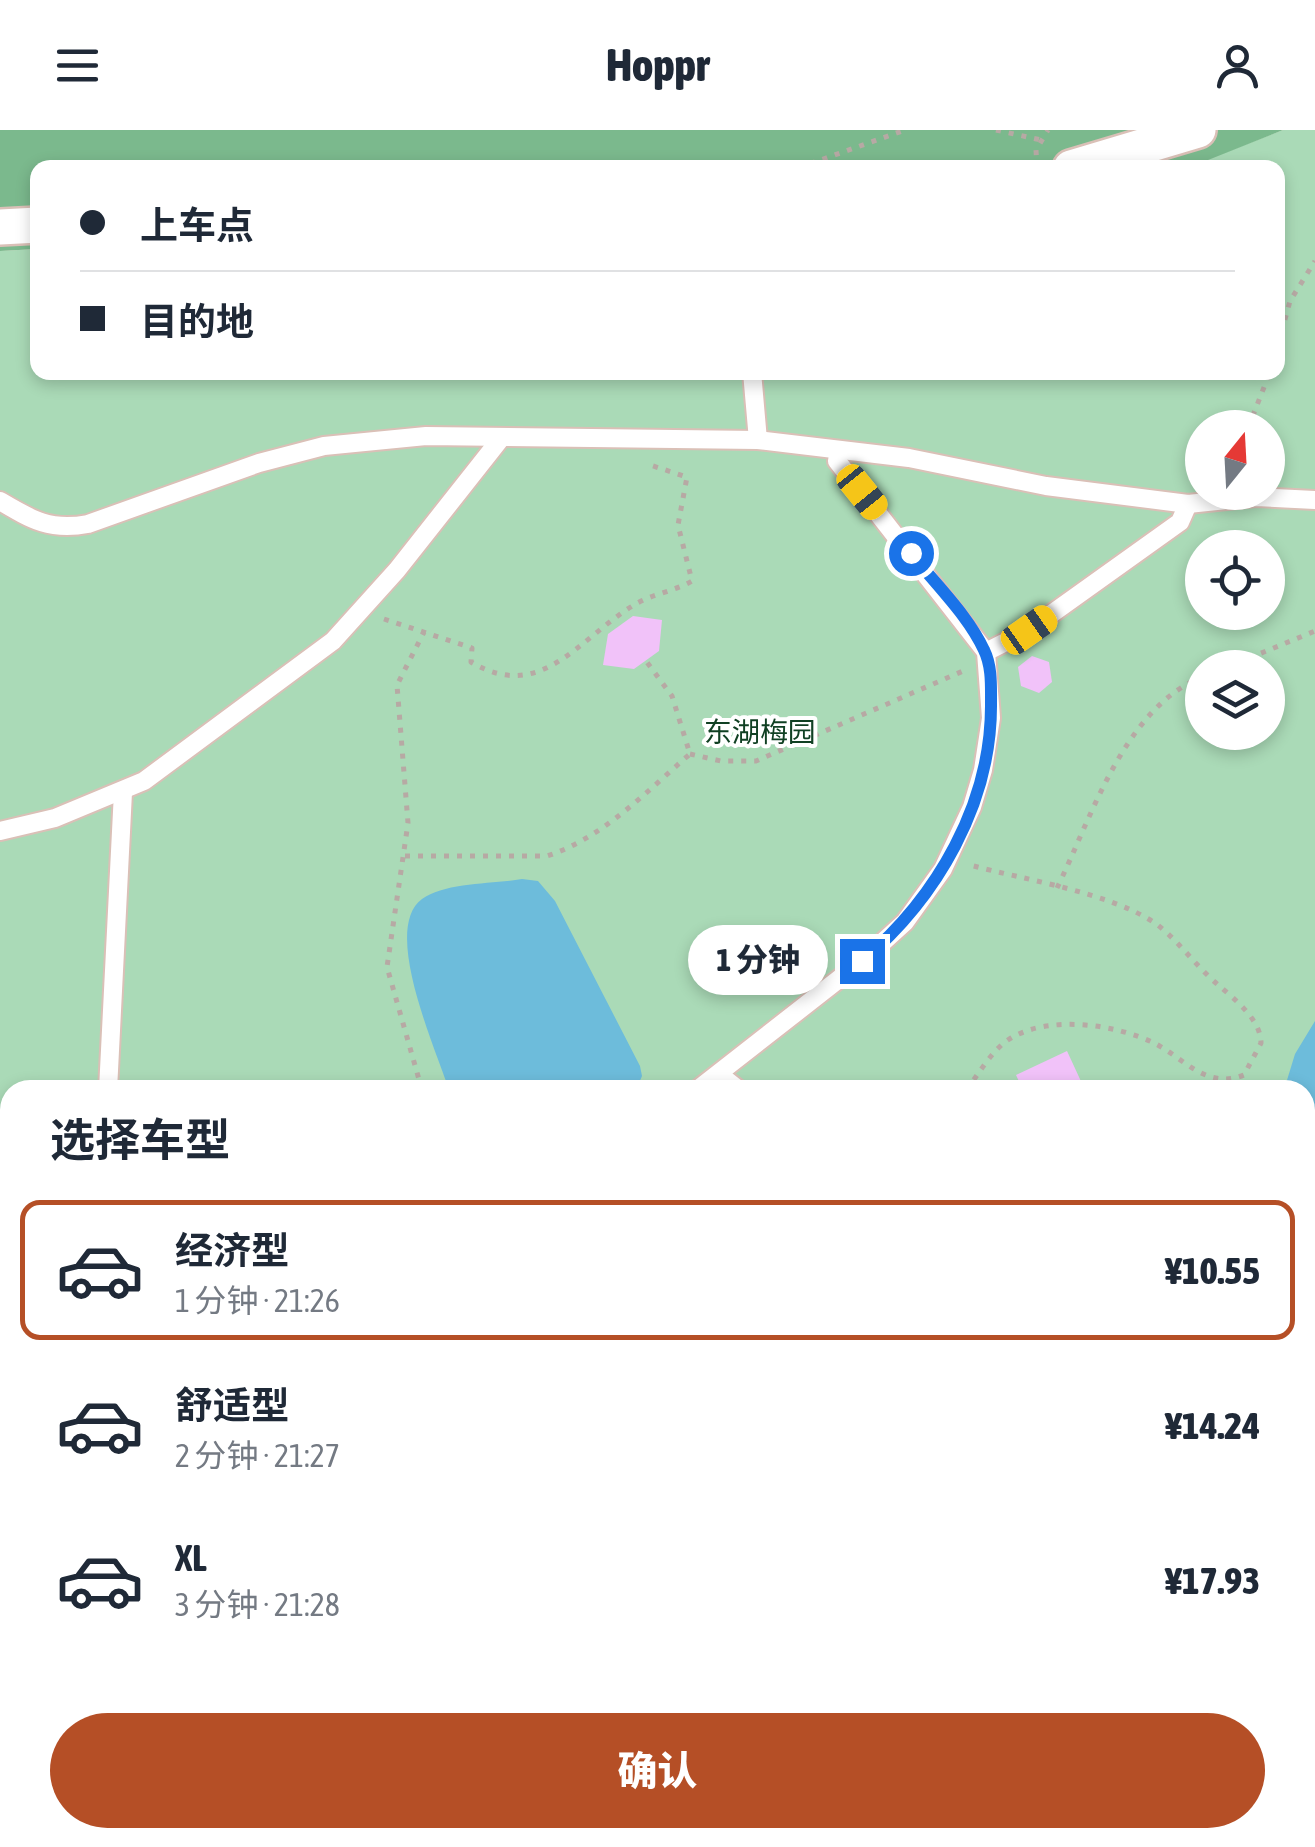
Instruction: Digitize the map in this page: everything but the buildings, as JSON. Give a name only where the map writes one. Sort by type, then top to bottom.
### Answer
[{"type":"street","points":[[1103,160],[1198,130]]},
{"type":"street","points":[[0,227],[30,225]]},
{"type":"lane","points":[[753,380],[758,440]]},
{"type":"lane","points":[[0,501],[47,527],[62,529],[324,446],[426,436],[758,440],[909,458],[1046,486],[1185,504]]},
{"type":"lane","points":[[0,831],[55,818],[124,792],[333,641],[362,612],[502,437]]},
{"type":"lane","points":[[713,1080],[883,944],[929,890],[972,806],[986,753],[991,718],[987,657],[837,461],[839,450]]},
{"type":"lane","points":[[1285,499],[1315,500]]},
{"type":"lane","points":[[987,657],[1180,522],[1185,510]]},
{"type":"lane","points":[[109,1080],[124,792]]},
{"type":"lane","points":[[720,1076],[725,1080]]},
{"type":"path","points":[[821,160],[905,130]]},
{"type":"path","points":[[996,130],[1041,140]]},
{"type":"path","points":[[1035,160],[1048,130]]},
{"type":"path","points":[[1285,320],[1290,301],[1315,261]]},
{"type":"path","points":[[1255,410],[1267,380]]},
{"type":"path","points":[[362,612],[472,648],[472,662],[490,673],[525,677],[562,658],[650,596],[689,584],[693,578],[678,526],[687,478],[643,462],[625,438]]},
{"type":"path","points":[[616,618],[621,625]]},
{"type":"path","points":[[1269,650],[1315,631]]},
{"type":"path","points":[[419,1080],[387,967],[408,824],[397,684],[424,632]]},
{"type":"path","points":[[690,754],[720,762],[756,760],[987,657]]},
{"type":"path","points":[[646,661],[672,696],[690,754]]},
{"type":"path","points":[[1056,888],[1130,744],[1159,707],[1185,688]]},
{"type":"path","points":[[405,856],[513,860],[566,850],[614,820],[690,754]]},
{"type":"path","points":[[948,859],[1118,906],[1171,935],[1258,1027],[1261,1044],[1254,1062],[1237,1078],[1213,1078],[1134,1035],[1061,1024],[1038,1026],[1010,1038],[974,1080]]},
{"type":"green space","points":[[0,130],[1283,130],[1208,160],[30,160],[30,249],[0,251]]},
{"type":"green space","name":"东湖梅园","points":[[1283,130],[1315,130],[1315,1080],[0,1080],[0,251],[30,249],[30,380],[1285,380],[1285,160],[1206,160]]},
{"type":"water","points":[[538,881],[555,901],[640,1066],[640,1080],[445,1080],[415,990],[407,936],[411,914],[422,899],[443,889]]},
{"type":"water","points":[[1315,1021],[1315,1080],[1287,1080],[1295,1054]]},
{"type":"route","points":[[862,961],[904,922],[943,869],[972,806],[990,737],[991,693],[986,652],[911,553]]}]
